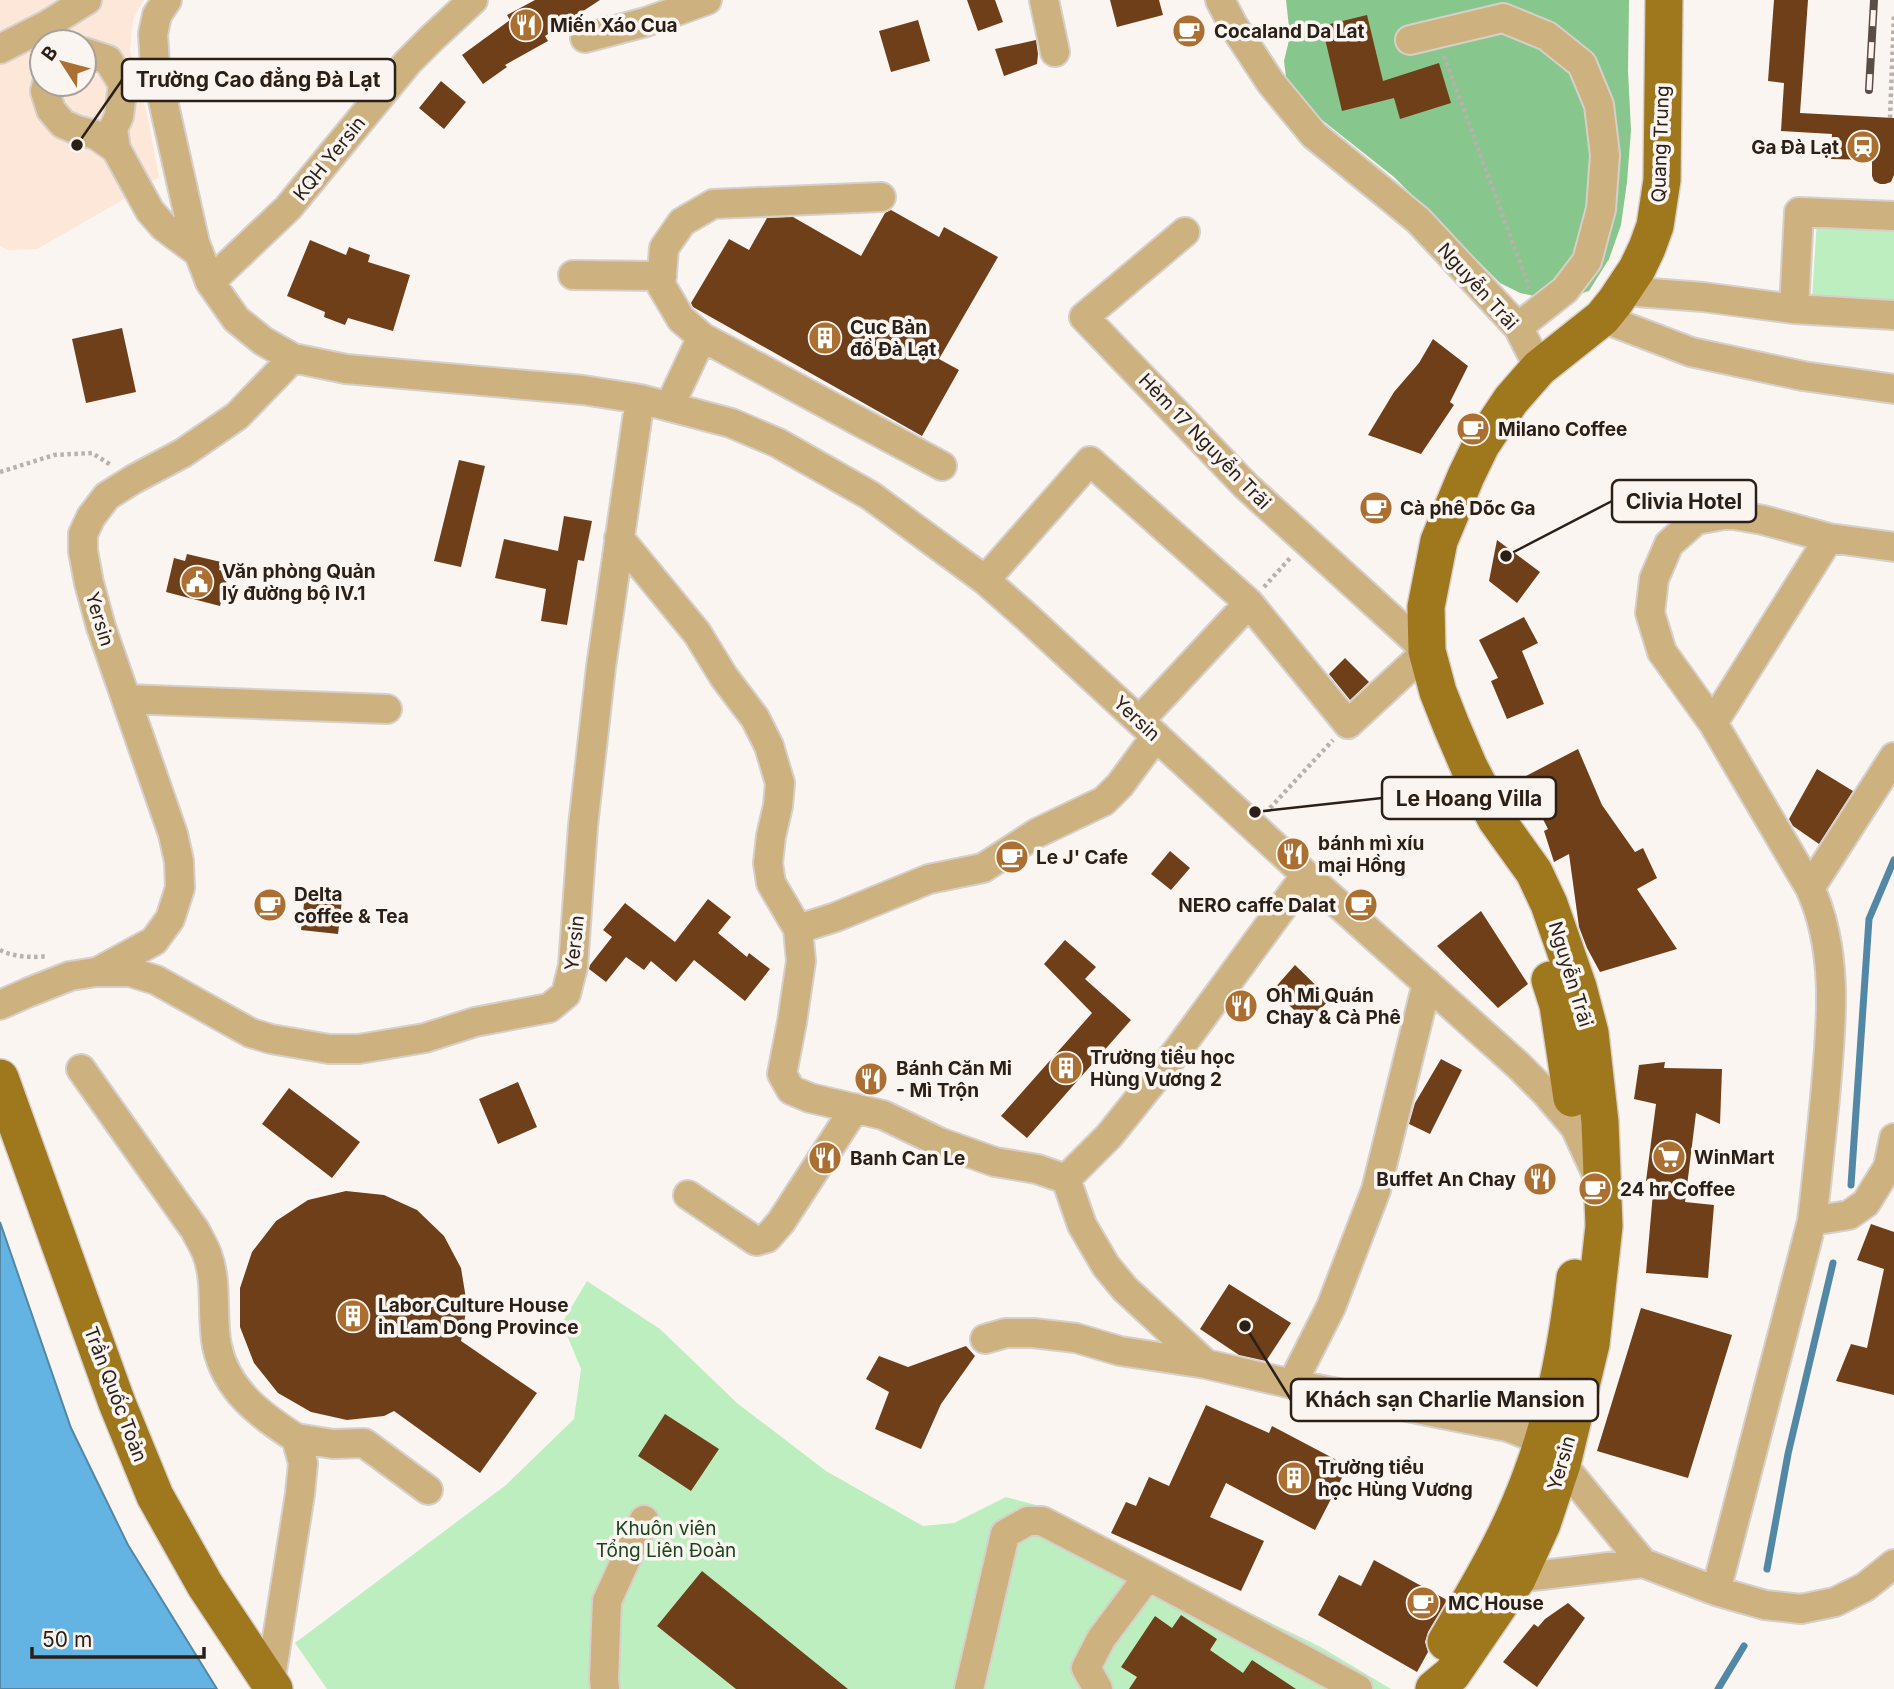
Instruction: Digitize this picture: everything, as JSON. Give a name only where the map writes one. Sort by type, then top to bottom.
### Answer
[{"type":"main road","name":"Quang Trung","points":[[1539,368],[1613,304],[1637,269],[1655,226],[1662,180],[1664,0]]},
{"type":"main road","name":"Nguyễn Trãi","points":[[1539,368],[1511,400],[1481,444],[1439,541],[1426,607],[1427,650],[1438,692],[1469,767],[1496,819],[1534,872],[1549,904],[1578,987],[1590,1033],[1600,1122],[1602,1186]]},
{"type":"main road","name":"Nguyễn Trãi","points":[[1496,819],[1558,1004],[1569,1067],[1575,1127]]},
{"type":"main road","name":"Trần Quốc Toản","points":[[0,1078],[117,1403],[155,1496],[205,1585],[272,1686]]},
{"type":"main road","name":"Yersin","points":[[1434,1689],[1452,1674],[1517,1578],[1542,1524],[1579,1238],[1575,1127]]},
{"type":"main road","name":"Yersin","points":[[1424,1689],[1439,1654],[1481,1583],[1531,1476],[1553,1452],[1591,1344],[1604,1226],[1602,1186]]},
{"type":"street","points":[[58,28],[87,0]]},
{"type":"street","name":"Yersin","points":[[167,0],[157,15],[153,34],[155,65],[195,243],[210,282],[236,320],[263,341],[293,358],[346,369],[583,390],[670,405],[731,423],[787,449],[872,496],[985,580],[1306,875],[1518,1065],[1575,1127],[1602,1186]]},
{"type":"street","name":"KQH Yersin","points":[[210,282],[288,208],[408,62],[474,0]]},
{"type":"street","points":[[585,38],[646,22],[707,0]]},
{"type":"street","points":[[1044,0],[1055,52]]},
{"type":"street","name":"Nguyễn Trãi","points":[[1220,0],[1271,83],[1314,135],[1418,220],[1528,319],[1539,368]]},
{"type":"street","points":[[1423,37],[1503,18],[1546,36],[1582,64],[1599,105],[1605,155],[1601,209],[1587,261],[1565,290],[1528,319]]},
{"type":"street","points":[[0,49],[28,41]]},
{"type":"street","points":[[98,57],[108,60],[123,84],[119,116],[113,129],[116,149],[150,211],[164,227],[199,253]]},
{"type":"street","points":[[47,98],[51,110],[63,124],[96,135],[116,149]]},
{"type":"street","points":[[881,197],[713,204],[682,222],[664,247],[661,285],[681,319],[702,337],[942,466]]},
{"type":"street","points":[[1794,309],[1799,212],[1894,216]]},
{"type":"street","name":"Hẻm 17 Nguyễn Trãi","points":[[1185,232],[1084,317],[1246,486],[1427,650]]},
{"type":"street","points":[[573,275],[662,276]]},
{"type":"street","points":[[1613,304],[1703,297],[1794,309],[1894,315]]},
{"type":"street","points":[[1613,304],[1691,352],[1803,376],[1894,389]]},
{"type":"street","points":[[670,405],[702,337]]},
{"type":"street","name":"Yersin","points":[[96,972],[154,941],[170,919],[180,888],[180,861],[101,627],[83,551],[83,534],[91,517],[107,496],[183,453],[237,416],[293,358]]},
{"type":"street","name":"Yersin","points":[[0,1005],[70,976],[96,972],[130,972],[156,980],[250,1033],[329,1049],[359,1049],[425,1038],[475,1022],[549,1008],[566,994],[573,966],[583,826],[601,667],[640,399]]},
{"type":"street","points":[[985,580],[1090,461],[1249,603],[1348,724],[1427,650]]},
{"type":"street","points":[[1716,1591],[1812,1220],[1831,1032],[1830,962],[1817,904],[1810,888],[1713,723],[1662,652],[1650,613],[1654,579],[1669,544],[1696,520],[1729,514],[1763,520],[1829,538],[1894,547]]},
{"type":"street","points":[[619,538],[697,633],[724,677],[755,718],[769,746],[780,783],[768,863],[771,883],[798,929],[801,961],[782,1074],[790,1090],[810,1098],[883,1115],[939,1142],[995,1162],[1037,1169],[1066,1180],[1082,1225],[1106,1266],[1125,1289],[1206,1364]]},
{"type":"street","points":[[1713,723],[1829,538]]},
{"type":"street","points":[[798,929],[836,917],[929,879],[983,867],[1037,833],[1104,800],[1120,785],[1148,728],[1249,603]]},
{"type":"street","points":[[126,699],[387,709]]},
{"type":"street","points":[[1810,888],[1894,757]]},
{"type":"street","points":[[1066,1180],[1109,1136],[1170,1060],[1306,875]]},
{"type":"street","points":[[1292,1384],[1331,1307],[1376,1191],[1427,983]]},
{"type":"street","points":[[81,1069],[195,1230],[208,1256],[213,1285],[217,1347],[229,1377],[246,1401],[269,1421],[296,1438],[333,1444],[363,1443],[428,1490]]},
{"type":"street","points":[[688,1195],[756,1241],[767,1238],[781,1222],[855,1108]]},
{"type":"street","points":[[1812,1220],[1849,1215],[1866,1202],[1888,1167],[1894,1138]]},
{"type":"street","points":[[985,1339],[1006,1333],[1076,1338],[1119,1351],[1206,1364],[1508,1427],[1553,1452],[1643,1563]]},
{"type":"street","points":[[272,1686],[303,1463],[296,1438]]},
{"type":"street","points":[[605,1689],[607,1601],[644,1520]]},
{"type":"street","points":[[969,1689],[1006,1534],[1028,1521],[1042,1521],[1358,1689]]},
{"type":"street","points":[[1481,1583],[1643,1563],[1716,1591],[1765,1605],[1801,1609],[1835,1602],[1865,1587],[1894,1564]]},
{"type":"street","points":[[1098,1689],[1086,1668],[1101,1639],[1148,1576]]},
{"type":"street","points":[[1865,1587],[1894,1582]]},
{"type":"path","points":[[1890,118],[1894,15]]},
{"type":"path","points":[[1423,37],[1528,319]]},
{"type":"path","points":[[0,472],[54,455],[92,453],[116,468]]},
{"type":"path","points":[[1249,603],[1306,542]]},
{"type":"path","points":[[1253,826],[1348,724]]},
{"type":"path","points":[[0,950],[5,953],[43,957],[55,954]]},
{"type":"shaded area","points":[[0,0],[144,0],[133,19],[130,51],[147,114],[159,177],[37,249],[8,250],[0,246]]},
{"type":"green space","points":[[1286,0],[1629,0],[1631,130],[1627,182],[1621,225],[1609,259],[1589,291],[1564,299],[1543,298],[1520,293],[1500,283],[1394,177],[1312,112],[1286,77],[1284,61],[1290,36]]},
{"type":"green space","points":[[1817,219],[1894,223],[1894,303],[1812,298]]},
{"type":"green space","name":"Khuôn viên Tổng Liên Đoàn","points":[[587,1281],[660,1329],[737,1403],[826,1471],[923,1526],[954,1523],[1006,1497],[1051,1509],[1184,1581],[1319,1646],[1391,1689],[327,1689],[295,1643],[506,1485],[574,1419],[581,1369],[562,1323]]},
{"type":"water","points":[[0,1222],[71,1428],[128,1545],[217,1689],[0,1689]]},
{"type":"building","points":[[535,0],[600,0],[545,36],[548,41],[505,65],[507,67],[483,84],[462,55],[510,20],[507,15]]},
{"type":"building","points":[[967,0],[995,0],[1003,22],[978,31]]},
{"type":"building","points":[[1110,0],[1159,0],[1163,15],[1117,27]]},
{"type":"building","points":[[1774,0],[1808,0],[1800,113],[1894,118],[1894,175],[1891,182],[1880,184],[1874,181],[1872,160],[1831,159],[1832,134],[1781,131],[1784,83],[1768,81]]},
{"type":"building","points":[[1367,15],[1383,81],[1439,63],[1451,103],[1400,119],[1394,98],[1342,111],[1322,26]]},
{"type":"building","points":[[918,20],[930,61],[891,72],[879,31]]},
{"type":"building","points":[[1036,40],[1037,64],[1004,76],[995,49]]},
{"type":"building","points":[[441,81],[466,102],[444,129],[419,108]]},
{"type":"building","points":[[891,210],[939,237],[944,227],[998,257],[939,359],[959,370],[922,436],[693,307],[691,303],[729,239],[749,250],[767,218],[793,217],[861,256],[885,213]]},
{"type":"building","points":[[310,240],[346,255],[349,247],[370,255],[368,262],[410,275],[393,331],[348,318],[345,325],[324,317],[325,312],[287,296]]},
{"type":"building","points":[[122,328],[136,392],[86,403],[72,339]]},
{"type":"building","points":[[1433,339],[1468,366],[1450,402],[1454,405],[1421,454],[1368,435],[1394,392],[1419,363]]},
{"type":"building","points":[[459,460],[485,466],[461,567],[434,561]]},
{"type":"building","points":[[564,516],[592,521],[584,561],[578,560],[567,625],[541,621],[546,589],[495,578],[504,539],[558,551]]},
{"type":"building","points":[[1497,540],[1540,572],[1517,603],[1489,581]]},
{"type":"building","name":"Văn phòng Quản lý đường bộ IV.1","points":[[187,554],[221,562],[219,570],[229,572],[220,606],[166,592],[174,558],[185,561]]},
{"type":"building","points":[[1524,617],[1538,643],[1522,651],[1544,704],[1507,719],[1491,681],[1498,678],[1479,640]]},
{"type":"building","points":[[1345,658],[1369,682],[1350,700],[1329,674]]},
{"type":"building","points":[[1578,749],[1602,805],[1635,852],[1643,848],[1657,878],[1637,889],[1677,949],[1600,972],[1579,927],[1569,854],[1554,862],[1544,831],[1548,829],[1522,778]]},
{"type":"building","points":[[1817,769],[1853,791],[1819,844],[1793,826],[1789,819]]},
{"type":"building","points":[[1170,851],[1190,868],[1171,890],[1151,874]]},
{"type":"building","points":[[305,895],[342,900],[338,934],[301,930]]},
{"type":"building","points":[[708,899],[731,917],[718,933],[747,957],[749,953],[770,969],[745,1001],[694,960],[676,982],[651,961],[644,970],[626,957],[606,982],[589,969],[612,937],[603,930],[625,903],[675,942]]},
{"type":"building","points":[[1481,911],[1528,984],[1498,1008],[1437,946]]},
{"type":"building","name":"Trường tiểu học Hùng Vương 2","points":[[1065,940],[1096,967],[1085,979],[1131,1020],[1027,1138],[1001,1116],[1092,1013],[1044,964]]},
{"type":"building","points":[[1295,965],[1330,999],[1308,1023],[1273,990]]},
{"type":"building","points":[[1441,1059],[1462,1070],[1430,1134],[1409,1124],[1415,1103]]},
{"type":"building","points":[[1665,1062],[1664,1068],[1722,1069],[1720,1124],[1696,1113],[1685,1202],[1714,1205],[1708,1278],[1646,1273],[1654,1181],[1646,1181],[1656,1104],[1634,1099],[1639,1065]]},
{"type":"building","points":[[518,1082],[537,1127],[498,1144],[479,1099]]},
{"type":"building","points":[[289,1088],[360,1142],[332,1178],[262,1124]]},
{"type":"building","name":"Labor Culture House in Lam Dong Province","points":[[346,1191],[384,1195],[417,1210],[444,1236],[461,1268],[467,1305],[461,1341],[537,1393],[480,1473],[394,1411],[384,1416],[347,1420],[311,1412],[278,1393],[254,1363],[240,1327],[240,1288],[252,1252],[276,1221],[308,1200]]},
{"type":"building","points":[[1871,1224],[1894,1232],[1894,1395],[1836,1381],[1851,1344],[1867,1348],[1884,1269],[1857,1260]]},
{"type":"building","points":[[1229,1284],[1291,1323],[1266,1361],[1239,1355],[1200,1329]]},
{"type":"building","points":[[1641,1308],[1732,1335],[1688,1478],[1597,1451]]},
{"type":"building","points":[[966,1346],[975,1356],[941,1404],[921,1449],[875,1429],[889,1392],[866,1379],[879,1356],[908,1367]]},
{"type":"building","points":[[1206,1405],[1269,1433],[1272,1426],[1348,1466],[1315,1530],[1226,1483],[1210,1517],[1264,1541],[1241,1591],[1111,1533],[1126,1502],[1136,1506],[1149,1477],[1169,1486]]},
{"type":"building","points":[[665,1414],[719,1449],[691,1491],[638,1456]]},
{"type":"building","points":[[1374,1560],[1447,1600],[1428,1632],[1425,1642],[1428,1652],[1417,1672],[1318,1615],[1339,1575],[1361,1586]]},
{"type":"building","points":[[702,1571],[848,1689],[736,1689],[657,1626]]},
{"type":"building","points":[[1568,1603],[1585,1618],[1537,1687],[1503,1662],[1534,1624],[1538,1627]]},
{"type":"building","points":[[1181,1615],[1217,1639],[1210,1650],[1243,1673],[1252,1660],[1296,1689],[1129,1689],[1137,1677],[1121,1667],[1155,1616],[1172,1628]]},
{"type":"waterway","points":[[1851,1185],[1869,919],[1894,860]]},
{"type":"waterway","points":[[1767,1569],[1788,1454],[1833,1263]]},
{"type":"waterway","points":[[1718,1689],[1744,1646]]},
{"type":"railway","points":[[1869,90],[1874,0]]},
{"type":"place","name":"Miến Xáo Cua","points":[[526,25]]},
{"type":"place","name":"Cocaland Da Lat","points":[[1189,31]]},
{"type":"place","name":"Trường Cao đẳng Đà Lạt","points":[[77,145]]},
{"type":"place","name":"Ga Đà Lạt","points":[[1863,147]]},
{"type":"place","name":"Cục Bản đồ Đà Lạt","points":[[825,338]]},
{"type":"place","name":"Milano Coffee","points":[[1473,429]]},
{"type":"place","name":"Cà phê Dõc Ga","points":[[1376,508]]},
{"type":"place","name":"Clivia Hotel","points":[[1506,556]]},
{"type":"place","name":"Văn phòng Quản lý đường bộ IV.1","points":[[197,582]]},
{"type":"place","name":"Le Hoang Villa","points":[[1255,812]]},
{"type":"place","name":"bánh mì xíu mại Hồng","points":[[1293,854]]},
{"type":"place","name":"Le J' Cafe","points":[[1012,857]]},
{"type":"place","name":"Delta coffee & Tea","points":[[270,905]]},
{"type":"place","name":"NERO caffe Dalat","points":[[1361,905]]},
{"type":"place","name":"Oh Mi Quán Chay & Cà Phê","points":[[1241,1006]]},
{"type":"place","name":"Trường tiểu học Hùng Vương 2","points":[[1066,1068]]},
{"type":"place","name":"Bánh Căn Mi - Mì Trộn","points":[[871,1079]]},
{"type":"place","name":"WinMart","points":[[1669,1157]]},
{"type":"place","name":"Banh Can Le","points":[[825,1158]]},
{"type":"place","name":"Buffet An Chay","points":[[1540,1179]]},
{"type":"place","name":"24 hr Coffee","points":[[1595,1189]]},
{"type":"place","name":"Labor Culture House in Lam Dong Province","points":[[353,1316]]},
{"type":"place","name":"Khách sạn Charlie Mansion","points":[[1245,1326]]},
{"type":"place","name":"Trường tiểu học Hùng Vương","points":[[1294,1478]]},
{"type":"place","name":"MC House","points":[[1423,1603]]}]
